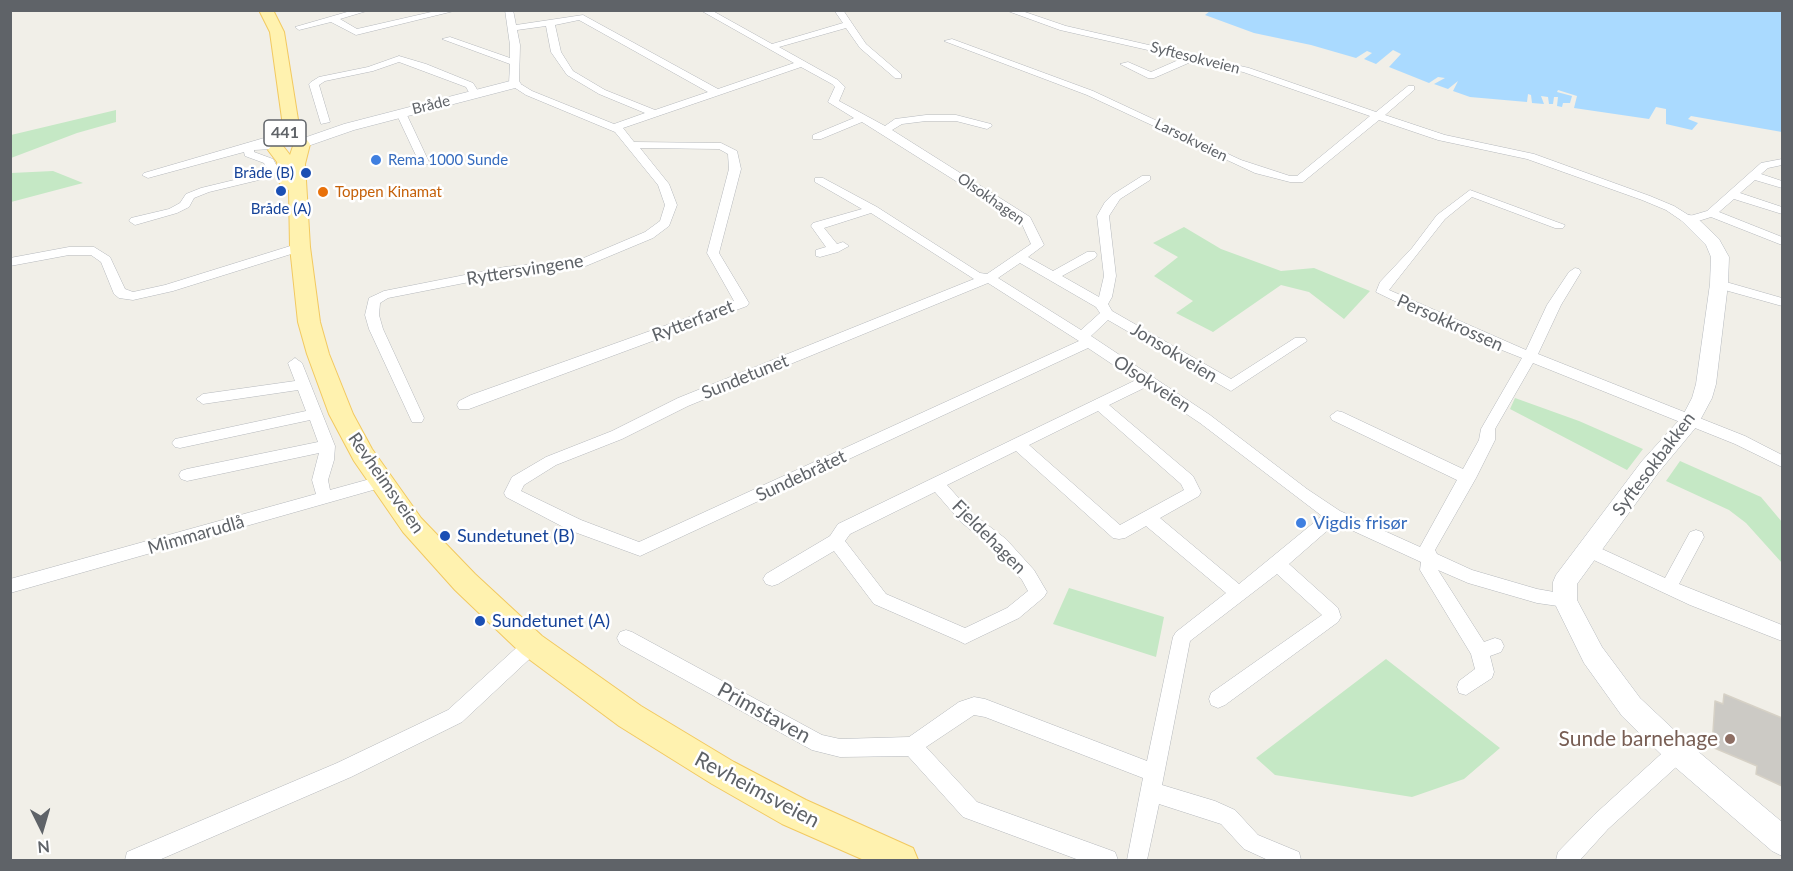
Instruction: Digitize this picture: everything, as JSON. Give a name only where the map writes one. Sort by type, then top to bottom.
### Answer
[{"type":"main road","name":"Revheimsveien","points":[[266,10],[277,32],[291,126],[300,138],[296,164],[300,200],[299,243]]},
{"type":"main road","name":"Revheimsveien","points":[[282,68],[279,123],[272,143],[286,162],[309,322],[324,374],[349,430],[381,482],[412,525],[490,608],[532,645],[630,716],[723,773],[794,812],[901,861]]},
{"type":"main road","name":"441","points":[[272,143],[293,148],[300,138]]},
{"type":"street","points":[[299,27],[366,10]]},
{"type":"street","points":[[331,18],[356,32],[454,10]]},
{"type":"street","points":[[509,10],[513,28],[514,84]]},
{"type":"street","points":[[704,10],[800,64]]},
{"type":"street","points":[[838,10],[863,46],[898,76]]},
{"type":"street","name":"Syftesokveien","points":[[1009,10],[1064,28],[1246,70],[1378,116]]},
{"type":"street","points":[[513,28],[580,17],[716,92]]},
{"type":"street","points":[[550,23],[556,52],[570,73],[602,92],[653,113]]},
{"type":"street","points":[[770,47],[847,25]]},
{"type":"street","points":[[447,39],[515,63]]},
{"type":"street","name":"Larsokveien","points":[[949,41],[1090,93],[1237,162],[1280,177],[1299,180],[1411,88]]},
{"type":"street","points":[[1125,64],[1151,76],[1194,57]]},
{"type":"street","points":[[325,122],[314,84],[316,82],[399,59],[470,85],[475,94]]},
{"type":"street","points":[[615,127],[800,64]]},
{"type":"street","name":"Olsokhagen","points":[[800,64],[825,75],[840,87],[832,102],[885,130],[1026,220],[1038,245],[989,278]]},
{"type":"street","name":"Bråde","points":[[300,138],[514,84]]},
{"type":"street","name":"Ryttersvingene","points":[[408,411],[376,329],[372,315],[374,301],[384,295],[505,271],[581,264],[649,235],[665,223],[671,205],[663,184],[615,127],[539,97],[514,84]]},
{"type":"street","points":[[401,112],[424,162]]},
{"type":"street","name":"Syftesokbakken","points":[[1378,116],[1442,138],[1530,156],[1700,217],[1708,237],[1718,250],[1719,284],[1706,384],[1702,398],[1690,421],[1650,467],[1565,582],[1566,600]]},
{"type":"street","points":[[817,137],[860,118]]},
{"type":"street","points":[[885,130],[899,121],[926,118],[964,119],[987,126]]},
{"type":"street","points":[[148,175],[249,147],[272,143]]},
{"type":"street","name":"Rytterfaret","points":[[464,405],[742,303],[713,253],[733,179],[735,169],[733,153],[721,146],[632,145]]},
{"type":"street","points":[[135,221],[173,211],[184,205],[190,196],[263,176],[273,170],[269,161],[249,154],[249,147]]},
{"type":"street","points":[[1700,217],[1732,194],[1765,165],[1782,162]]},
{"type":"street","points":[[1753,175],[1782,185]]},
{"type":"street","points":[[1085,339],[1104,309],[1110,276],[1103,216],[1109,204],[1116,197],[1146,178]]},
{"type":"street","name":"Olsokveien","points":[[819,180],[873,209],[976,276],[989,278],[1085,339],[1226,433],[1302,493],[1335,515],[1468,576],[1537,596],[1566,600]]},
{"type":"street","name":"Persokkrossen","points":[[1559,225],[1470,193],[1441,217],[1416,251],[1385,285],[1382,292],[1424,313],[1690,421],[1782,461]]},
{"type":"street","points":[[1732,194],[1782,211]]},
{"type":"street","points":[[820,253],[839,248],[817,226],[873,209]]},
{"type":"street","points":[[1700,217],[1782,241]]},
{"type":"street","points":[[10,262],[69,252],[94,251],[106,260],[119,291],[124,295],[133,296],[168,288],[299,243]]},
{"type":"street","points":[[1053,276],[1091,255]]},
{"type":"street","name":"Jonsokveien","points":[[1021,258],[1229,386],[1236,385],[1300,341]]},
{"type":"street","points":[[1466,687],[1485,672],[1488,649],[1429,570],[1430,559],[1427,549],[1468,478],[1487,440],[1488,429],[1530,357],[1554,305],[1575,272]]},
{"type":"street","name":"Sundetunet","points":[[512,493],[518,481],[550,461],[617,435],[682,402],[989,278]]},
{"type":"street","points":[[1719,284],[1782,302]]},
{"type":"street","name":"Sundebråtet","points":[[512,493],[575,525],[639,549],[1085,339]]},
{"type":"street","name":"Revheimsveien","points":[[295,363],[327,446],[326,460],[320,480],[323,493],[328,498]]},
{"type":"street","name":"Fjeldehagen","points":[[772,579],[836,541],[844,529],[938,485],[1146,381]]},
{"type":"street","points":[[203,399],[302,385]]},
{"type":"street","points":[[1019,445],[1119,533],[1193,492],[1193,488],[1146,442],[1099,404]]},
{"type":"street","points":[[180,443],[315,414]]},
{"type":"street","points":[[1337,416],[1468,478]]},
{"type":"street","points":[[187,475],[327,446]]},
{"type":"street","name":"Mimmarudlå","points":[[10,586],[381,482]]},
{"type":"street","name":"Fjeldehagen","points":[[836,541],[880,599],[965,636],[1013,613],[1038,592],[1028,575],[1000,544],[967,518],[938,485]]},
{"type":"street","points":[[1137,861],[1180,640],[1185,633],[1276,564],[1335,515]]},
{"type":"street","points":[[1147,517],[1238,593]]},
{"type":"street","points":[[1669,586],[1696,537]]},
{"type":"street","points":[[1589,550],[1696,600],[1782,633]]},
{"type":"street","points":[[1218,699],[1332,617],[1332,613],[1276,564]]},
{"type":"street","points":[[1566,600],[1593,655],[1616,690],[1678,752],[1782,841]]},
{"type":"street","name":"Primstaven","points":[[626,638],[819,743],[856,749],[912,746]]},
{"type":"street","points":[[135,861],[344,770],[449,719],[464,709],[532,645]]},
{"type":"street","points":[[1107,861],[970,810],[912,746],[966,708],[974,706],[985,708],[1228,817],[1251,842],[1291,861]]},
{"type":"street","points":[[1566,861],[1601,822],[1678,752]]},
{"type":"green space","points":[[116,110],[116,122],[77,133],[11,158],[11,135]]},
{"type":"green space","points":[[53,171],[83,183],[11,202],[11,173]]},
{"type":"green space","points":[[1184,227],[1221,249],[1281,271],[1314,268],[1370,291],[1344,319],[1309,292],[1281,285],[1213,332],[1176,313],[1193,301],[1154,276],[1178,257],[1153,243]]},
{"type":"green space","points":[[1515,398],[1579,421],[1643,449],[1627,470],[1510,409]]},
{"type":"green space","points":[[1680,461],[1761,497],[1782,522],[1782,563],[1746,523],[1729,510],[1666,481]]},
{"type":"green space","points":[[1069,588],[1164,617],[1156,657],[1053,624]]},
{"type":"green space","points":[[1386,659],[1500,748],[1464,779],[1412,797],[1275,775],[1256,758]]},
{"type":"water","points":[[1210,11],[1782,11],[1782,132],[1691,116],[1688,119],[1698,123],[1692,130],[1666,124],[1666,109],[1656,107],[1649,119],[1574,108],[1577,96],[1558,90],[1557,92],[1572,96],[1570,103],[1563,103],[1562,107],[1557,106],[1558,97],[1554,97],[1553,104],[1549,104],[1548,97],[1541,96],[1544,104],[1532,103],[1531,95],[1528,94],[1527,102],[1470,97],[1453,91],[1458,81],[1448,89],[1434,84],[1445,78],[1438,77],[1429,83],[1389,67],[1401,54],[1393,50],[1376,64],[1364,59],[1372,53],[1367,51],[1356,58],[1311,45],[1254,33],[1205,15]]},
{"type":"building","name":"Sunde barnehage","points":[[1724,694],[1782,718],[1782,786],[1756,774],[1757,766],[1712,747],[1715,701],[1723,704]]},
{"type":"place","name":"Rema 1000 Sunde","points":[[376,160]]},
{"type":"place","name":"Bråde (B)","points":[[306,173]]},
{"type":"place","name":"Bråde (A)","points":[[281,191]]},
{"type":"place","name":"Toppen Kinamat","points":[[323,192]]},
{"type":"place","name":"Vigdis frisør","points":[[1301,523]]},
{"type":"place","name":"Sundetunet (B)","points":[[445,536]]},
{"type":"place","name":"Sundetunet (A)","points":[[480,621]]},
{"type":"place","name":"Sunde barnehage","points":[[1730,739]]}]
